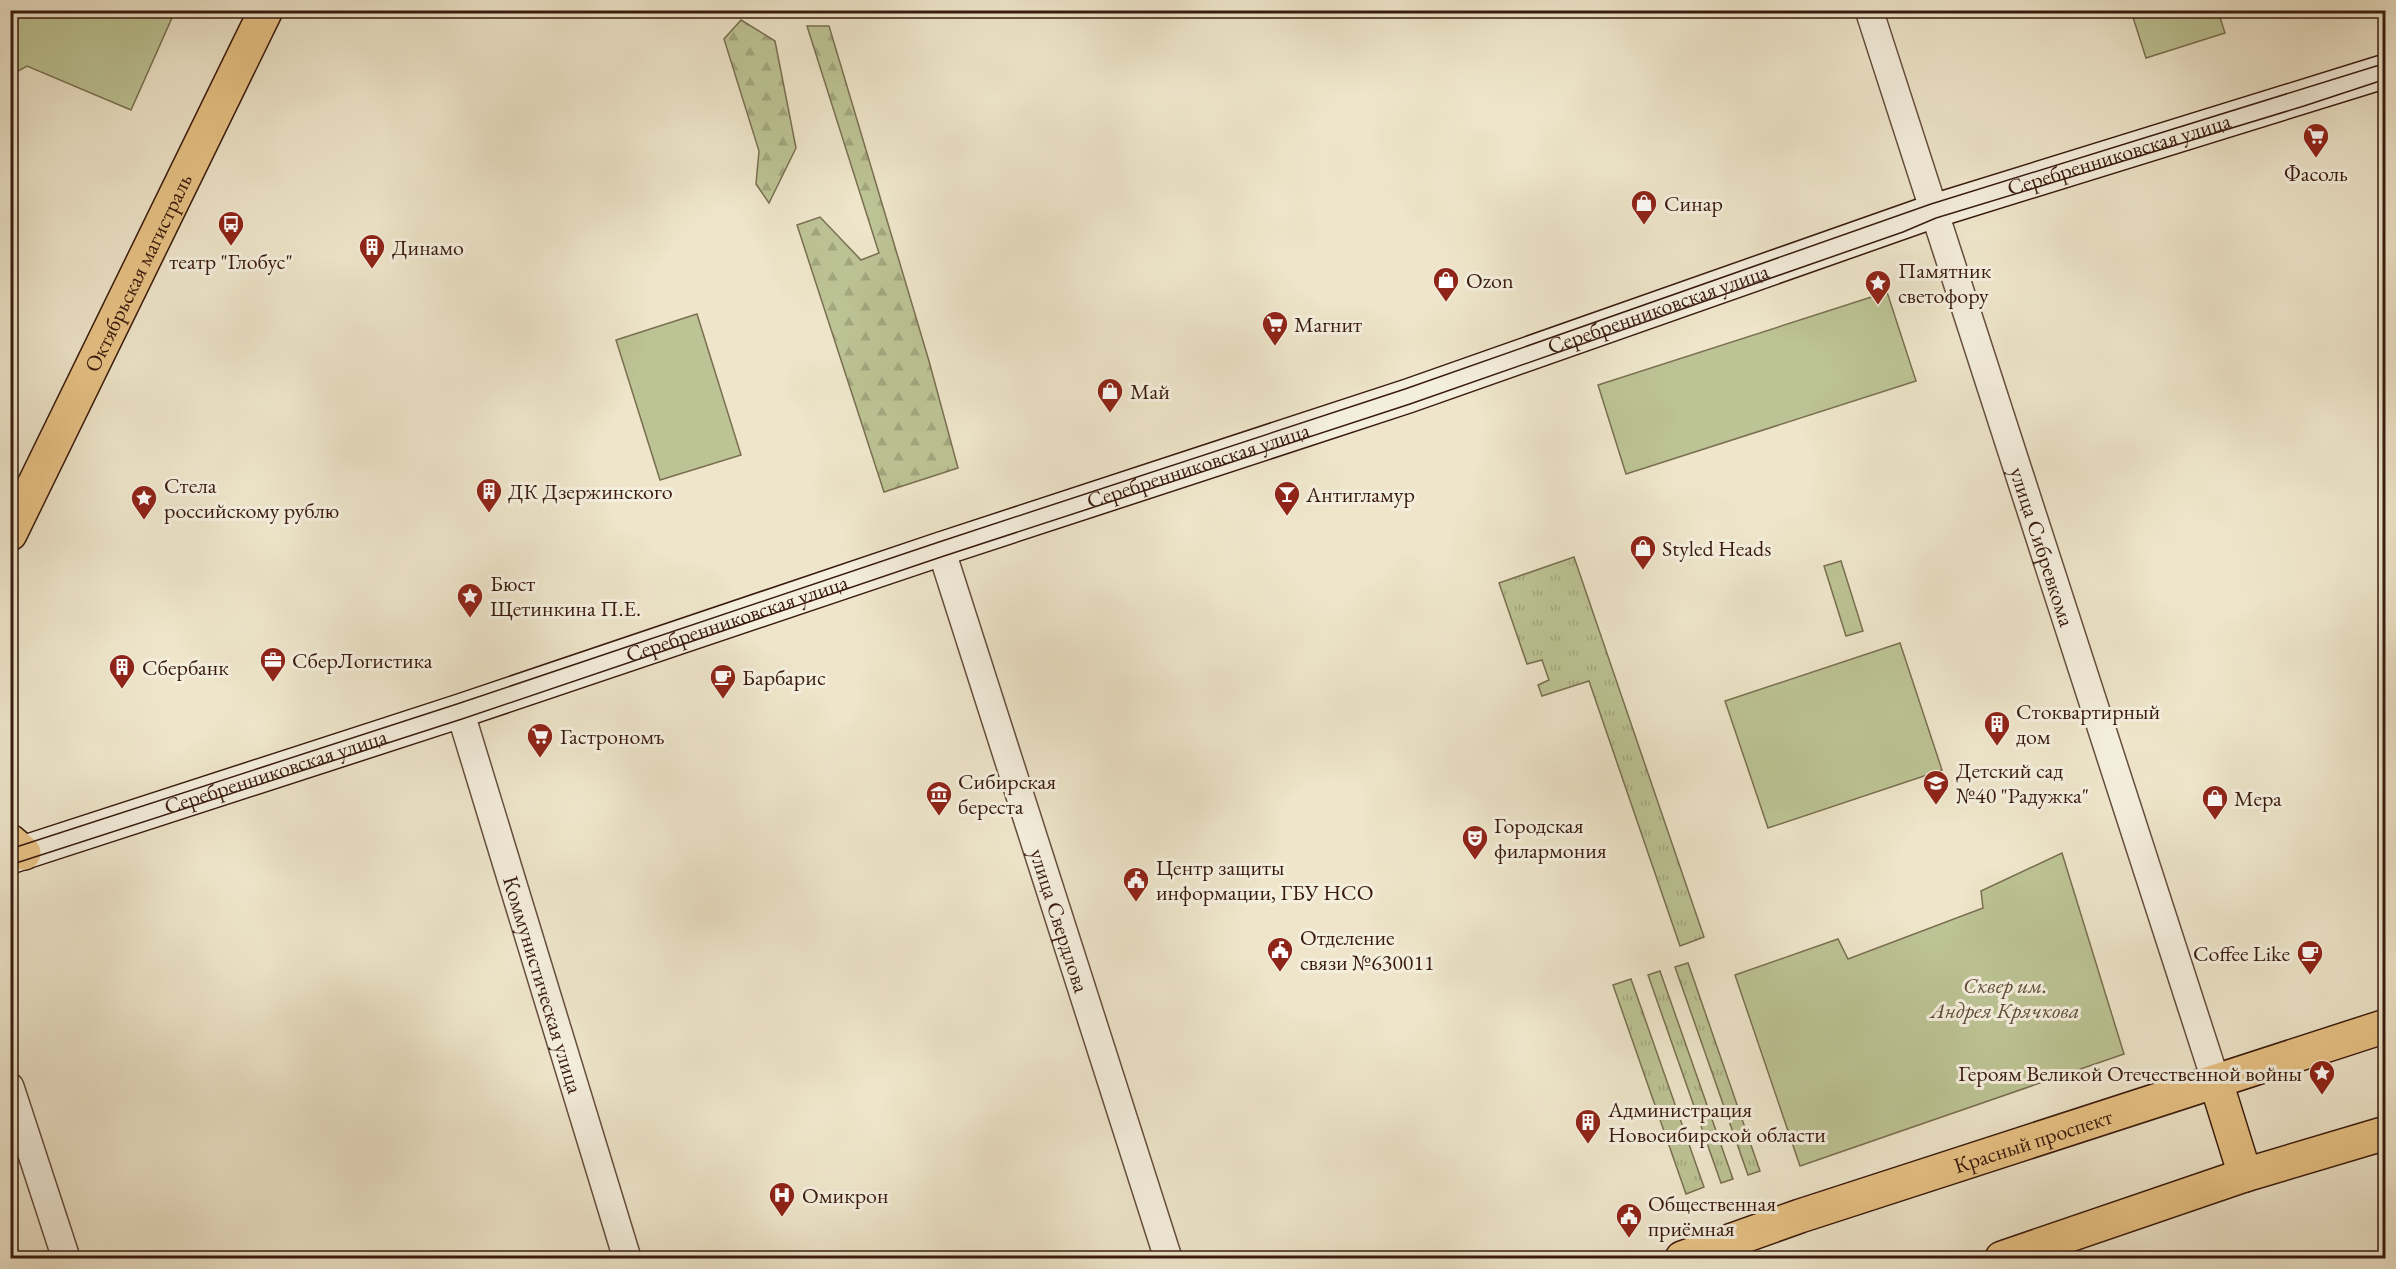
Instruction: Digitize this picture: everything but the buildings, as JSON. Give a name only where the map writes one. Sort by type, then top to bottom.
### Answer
[{"type":"main road","name":"Октябрьская магистраль","points":[[10,534],[266,10]]},
{"type":"main road","name":"Красный проспект","points":[[1692,1257],[1811,1212],[2385,1026]]},
{"type":"main road","points":[[2216,1082],[2245,1175]]},
{"type":"main road","points":[[2002,1258],[2245,1175],[2385,1133]]},
{"type":"street","name":"улица Сибревкома","points":[[1869,10],[2216,1082]]},
{"type":"street","name":"Серебренниковская улица","points":[[15,850],[460,711],[941,549],[1408,396],[1934,211],[2385,71]]},
{"type":"street","name":"улица Свердлова","points":[[941,549],[1168,1258]]},
{"type":"street","name":"Коммунистическая улица","points":[[460,711],[627,1258]]},
{"type":"street","points":[[10,1087],[66,1258]]},
{"type":"green space","points":[[11,10],[175,11],[131,110],[27,66],[11,75]]},
{"type":"green space","points":[[2131,11],[2218,11],[2225,33],[2146,58]]},
{"type":"green space","points":[[741,20],[775,41],[796,148],[769,203],[756,184],[759,151],[724,39]]},
{"type":"green space","points":[[807,26],[829,26],[929,361],[958,468],[884,492],[797,225],[820,217],[861,260],[879,253]]},
{"type":"green space","points":[[1887,292],[1916,381],[1626,474],[1598,385]]},
{"type":"green space","points":[[697,314],[741,455],[660,480],[616,340]]},
{"type":"green space","points":[[1574,557],[1704,937],[1680,946],[1589,681],[1542,696],[1538,685],[1549,680],[1542,660],[1527,664],[1499,583]]},
{"type":"green space","points":[[1841,561],[1863,631],[1846,636],[1824,566]]},
{"type":"green space","points":[[1900,643],[1942,770],[1768,828],[1725,701]]},
{"type":"green space","name":"Сквер им. Андрея Крячкова","points":[[2062,853],[2124,1054],[1800,1166],[1735,975],[1838,939],[1848,959],[1983,908],[1981,891]]},
{"type":"green space","points":[[1688,963],[1760,1171],[1748,1175],[1675,967]]},
{"type":"green space","points":[[1660,971],[1733,1179],[1721,1183],[1648,975]]},
{"type":"green space","points":[[1631,979],[1704,1187],[1686,1194],[1613,985]]},
{"type":"tram line","points":[[10,849],[457,704],[1405,389],[1931,204],[2386,63]]},
{"type":"tram line","points":[[10,865],[462,719],[944,556],[1410,404],[1903,232],[1936,218],[2386,79]]},
{"type":"place","name":"Фасоль","points":[[2316,159]]},
{"type":"place","name":"Синар","points":[[1644,226]]},
{"type":"place","name":"театр \"Глобус\"","points":[[231,247]]},
{"type":"place","name":"Динамо","points":[[372,270]]},
{"type":"place","name":"Ozon","points":[[1446,303]]},
{"type":"place","name":"Памятник светофору","points":[[1878,306]]},
{"type":"place","name":"Магнит","points":[[1275,347]]},
{"type":"place","name":"Май","points":[[1110,414]]},
{"type":"place","name":"ДК Дзержинского","points":[[489,514]]},
{"type":"place","name":"Антигламур","points":[[1287,517]]},
{"type":"place","name":"Стела российскому рублю","points":[[144,521]]},
{"type":"place","name":"Styled Heads","points":[[1643,571]]},
{"type":"place","name":"Бюст Щетинкина П.Е.","points":[[470,619]]},
{"type":"place","name":"СберЛогистика","points":[[273,683]]},
{"type":"place","name":"Сбербанк","points":[[122,690]]},
{"type":"place","name":"Барбарис","points":[[723,700]]},
{"type":"place","name":"Стоквартирный дом","points":[[1997,747]]},
{"type":"place","name":"Гастрономъ","points":[[540,759]]},
{"type":"place","name":"Детский сад №40 \"Радужка\"","points":[[1936,806]]},
{"type":"place","name":"Сибирская береста","points":[[939,817]]},
{"type":"place","name":"Мера","points":[[2215,821]]},
{"type":"place","name":"Городская филармония","points":[[1475,861]]},
{"type":"place","name":"Центр защиты информации, ГБУ НСО","points":[[1136,903]]},
{"type":"place","name":"Отделение связи №630011","points":[[1280,973]]},
{"type":"place","name":"Coffee Like","points":[[2310,976]]},
{"type":"place","name":"Героям Великой Отечественной войны","points":[[2322,1096]]},
{"type":"place","name":"Администрация Новосибирской области","points":[[1588,1145]]},
{"type":"place","name":"Омикрон","points":[[782,1218]]},
{"type":"place","name":"Общественная приёмная","points":[[1629,1239]]}]
